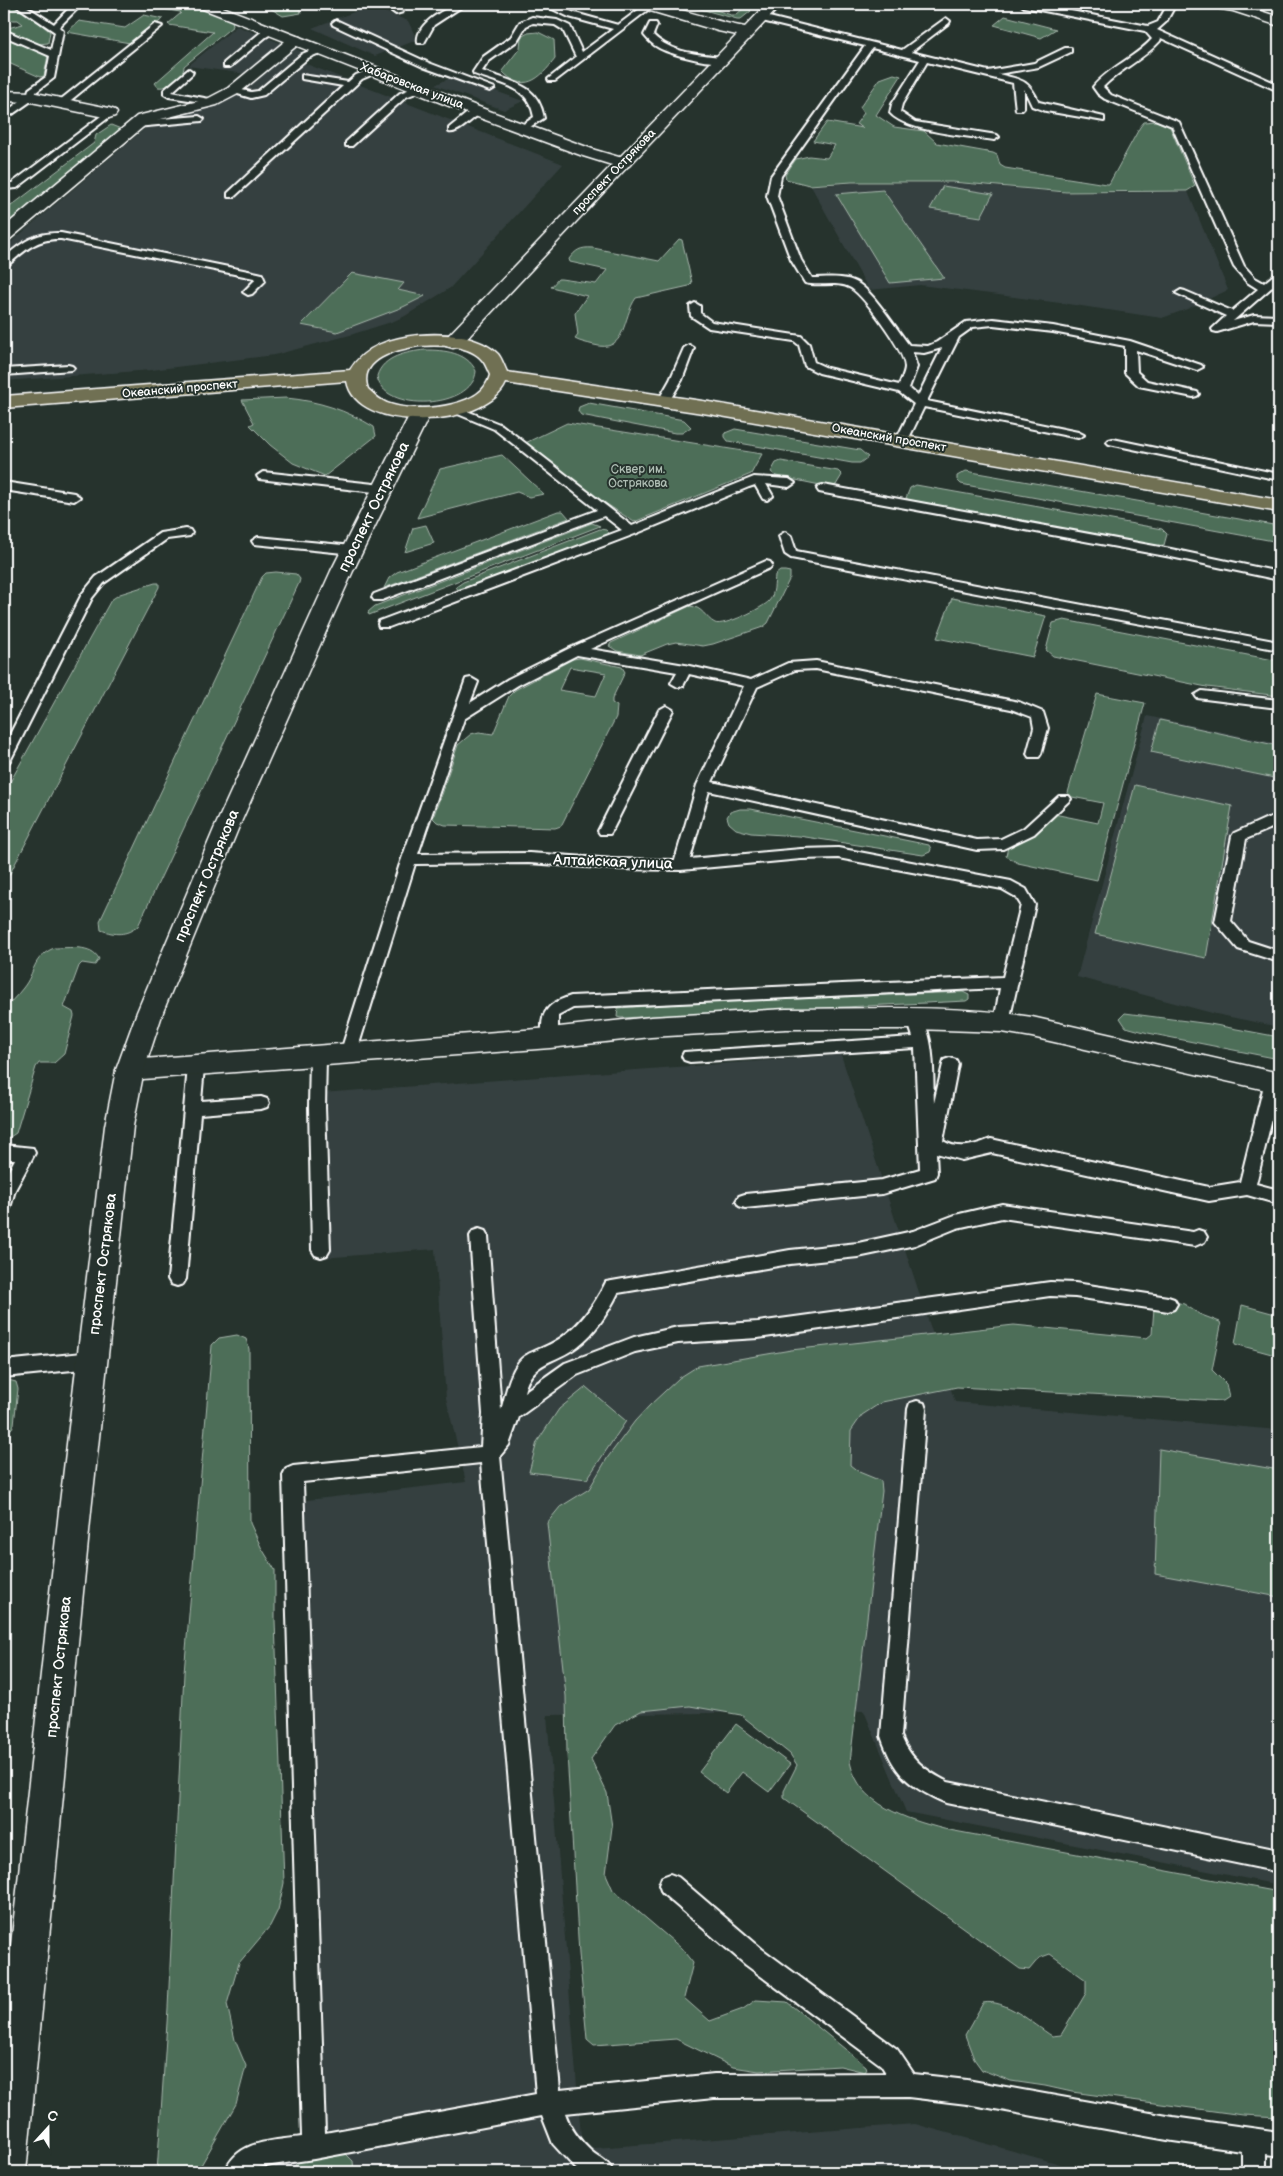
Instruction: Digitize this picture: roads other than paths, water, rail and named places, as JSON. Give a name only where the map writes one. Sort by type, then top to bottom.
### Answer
[{"type":"main road","name":"Хабаровская улица","points":[[203,4],[522,129],[590,154],[623,163]]},
{"type":"main road","name":"проспект Острякова","points":[[453,342],[775,4]]},
{"type":"main road","points":[[1215,4],[1238,5],[1279,22]]},
{"type":"main road","points":[[645,5],[723,28],[748,32]]},
{"type":"main road","points":[[4,235],[143,119],[212,102],[234,90],[295,40]]},
{"type":"main road","points":[[4,96],[31,97],[63,102],[109,113]]},
{"type":"main road","points":[[420,340],[453,342],[476,348],[487,355],[497,367],[499,376],[496,386],[487,396],[474,404],[457,410],[420,414],[399,413],[374,404],[359,390],[356,375],[361,366],[369,358],[388,348],[420,340]]},
{"type":"main road","name":"Океанский проспект","points":[[4,402],[356,375]]},
{"type":"main road","name":"Океанский проспект","points":[[499,376],[902,440],[1279,506]]},
{"type":"main road","name":"проспект Острякова","points":[[6,2172],[92,1360],[119,1126],[130,1070],[150,1012],[226,829],[352,550],[420,414]]},
{"type":"main road","points":[[130,1070],[550,1038],[651,1027],[766,1020],[919,1031],[1002,1022],[1032,1027],[1276,1082]]},
{"type":"lane","points":[[4,117],[31,97],[32,91],[50,78],[59,31],[55,26],[18,4]]},
{"type":"lane","points":[[55,26],[78,4]]},
{"type":"lane","points":[[386,4],[399,12]]},
{"type":"lane","points":[[546,4],[572,15],[620,28]]},
{"type":"lane","points":[[1024,4],[1148,29],[1155,29],[1165,19],[1172,4]]},
{"type":"lane","points":[[421,41],[423,33],[430,23],[456,5]]},
{"type":"lane","points":[[552,79],[620,28],[645,5]]},
{"type":"lane","points":[[761,18],[903,54],[918,64],[980,73],[1017,82],[1028,88],[1035,104],[1101,119]]},
{"type":"lane","points":[[477,72],[494,53],[514,39],[523,24],[532,20],[557,23],[567,28],[580,57]]},
{"type":"lane","points":[[903,54],[946,21]]},
{"type":"lane","points":[[336,23],[426,65],[502,92]]},
{"type":"lane","points":[[653,25],[648,35],[664,47],[681,53],[722,60]]},
{"type":"lane","points":[[63,102],[158,26]]},
{"type":"lane","points":[[1148,29],[1279,87]]},
{"type":"lane","points":[[1148,29],[1157,39],[1149,50],[1104,79],[1098,87],[1108,97],[1176,124],[1239,266],[1251,280],[1264,288]]},
{"type":"lane","points":[[227,65],[263,34],[272,30]]},
{"type":"lane","points":[[4,33],[55,55]]},
{"type":"lane","points":[[870,45],[776,176],[772,196],[796,260],[809,281],[839,282],[854,285],[865,295],[905,347],[911,367],[903,389]]},
{"type":"lane","points":[[234,90],[251,95],[261,92],[305,56],[319,50]]},
{"type":"lane","points":[[980,73],[1036,64],[1068,50]]},
{"type":"lane","points":[[391,58],[407,64],[457,67],[477,72],[531,95],[539,118],[522,129]]},
{"type":"lane","points":[[918,64],[897,104],[895,113],[903,120],[913,124],[994,137]]},
{"type":"lane","points":[[231,195],[350,85],[373,71]]},
{"type":"lane","points":[[189,72],[167,92],[169,94],[212,102]]},
{"type":"lane","points":[[305,77],[350,85]]},
{"type":"lane","points":[[1017,82],[1019,87],[1019,108]]},
{"type":"lane","points":[[348,144],[403,95],[418,89]]},
{"type":"lane","points":[[518,99],[535,105]]},
{"type":"lane","points":[[452,130],[469,116],[478,112]]},
{"type":"lane","points":[[4,186],[14,186],[109,113]]},
{"type":"lane","points":[[136,124],[199,118]]},
{"type":"lane","points":[[4,263],[32,239],[50,235],[61,236],[258,276],[260,281],[248,292]]},
{"type":"lane","points":[[1279,276],[1217,329],[1254,318],[1279,319]]},
{"type":"lane","points":[[1181,293],[1234,316]]},
{"type":"lane","points":[[696,306],[695,314],[709,324],[797,338],[804,344],[809,364],[823,371],[903,389],[920,403],[1078,435]]},
{"type":"lane","points":[[905,347],[920,350],[931,349],[944,343],[970,324],[993,322],[1053,329],[1130,344],[1197,367]]},
{"type":"lane","points":[[902,440],[954,334]]},
{"type":"lane","points":[[1130,344],[1131,373],[1144,384],[1193,394]]},
{"type":"lane","points":[[664,401],[676,380],[689,348]]},
{"type":"lane","points":[[4,372],[68,368]]},
{"type":"lane","points":[[457,410],[498,428],[631,530]]},
{"type":"lane","points":[[1113,442],[1279,477]]},
{"type":"lane","points":[[263,476],[382,489]]},
{"type":"lane","points":[[758,480],[767,496]]},
{"type":"lane","points":[[384,624],[758,480],[789,483]]},
{"type":"lane","points":[[4,486],[74,496]]},
{"type":"lane","points":[[824,489],[1171,553],[1279,576]]},
{"type":"lane","points":[[378,597],[606,511]]},
{"type":"lane","points":[[4,760],[86,597],[100,580],[164,536],[186,533]]},
{"type":"lane","points":[[785,536],[792,554],[1279,646]]},
{"type":"lane","points":[[258,540],[352,550]]},
{"type":"lane","points":[[458,716],[513,682],[574,651],[766,565]]},
{"type":"lane","points":[[574,651],[685,669],[752,684],[793,666],[816,665],[1014,705],[1038,715],[1041,728],[1034,754]]},
{"type":"lane","points":[[678,683],[685,669]]},
{"type":"lane","points":[[348,1054],[370,977],[471,682]]},
{"type":"lane","name":"Алтайская улица","points":[[410,859],[529,858],[615,864],[681,864],[704,785],[752,684]]},
{"type":"lane","points":[[1202,695],[1279,704]]},
{"type":"lane","points":[[605,831],[666,710]]},
{"type":"lane","points":[[704,785],[748,792],[976,845],[1004,844],[1029,832],[1064,799]]},
{"type":"lane","points":[[1279,820],[1239,836],[1224,922],[1243,945],[1279,956]]},
{"type":"lane","points":[[681,864],[801,854],[838,853],[1006,885],[1021,893],[1028,905],[1002,1022]]},
{"type":"lane","points":[[550,1038],[549,1017],[555,1009],[571,1002],[1010,982]]},
{"type":"lane","points":[[690,1056],[919,1031],[929,1173],[882,1187],[744,1201]]},
{"type":"lane","points":[[318,1057],[317,1107],[321,1250]]},
{"type":"lane","points":[[950,1064],[934,1144],[947,1152],[969,1155],[990,1146],[1209,1194],[1247,1188],[1279,1197]]},
{"type":"lane","points":[[177,1279],[196,1066]]},
{"type":"lane","points":[[1247,1188],[1276,1082]]},
{"type":"lane","points":[[192,1108],[262,1103]]},
{"type":"lane","points":[[4,1152],[28,1153],[5,1195]]},
{"type":"lane","points":[[314,2147],[293,1476],[490,1454],[502,1440],[514,1391],[529,1362],[554,1352],[573,1340],[595,1319],[612,1287],[790,1257],[858,1250],[915,1238],[955,1222],[1002,1211],[1196,1239],[1198,1237]]},
{"type":"lane","points":[[479,1236],[492,1414],[490,1454],[549,2102],[561,2136],[583,2160],[601,2172]]},
{"type":"lane","points":[[509,1413],[571,1369],[634,1345],[678,1335],[758,1330],[1050,1289],[1075,1290],[1168,1304]]},
{"type":"lane","points":[[4,1369],[92,1360]]},
{"type":"lane","points":[[917,1410],[891,1736],[896,1752],[906,1768],[921,1780],[946,1792],[1279,1861]]},
{"type":"lane","points":[[670,1885],[754,1957],[889,2057],[908,2085]]},
{"type":"lane","points":[[237,2172],[244,2162],[254,2156],[314,2147],[549,2102],[714,2086],[908,2085],[967,2092],[1173,2129],[1279,2144]]},
{"type":"lane","points":[[1254,2139],[1254,2172]]},
{"type":"park label","name":"Сквер им. Острякова","points":[[638,476]]}]
